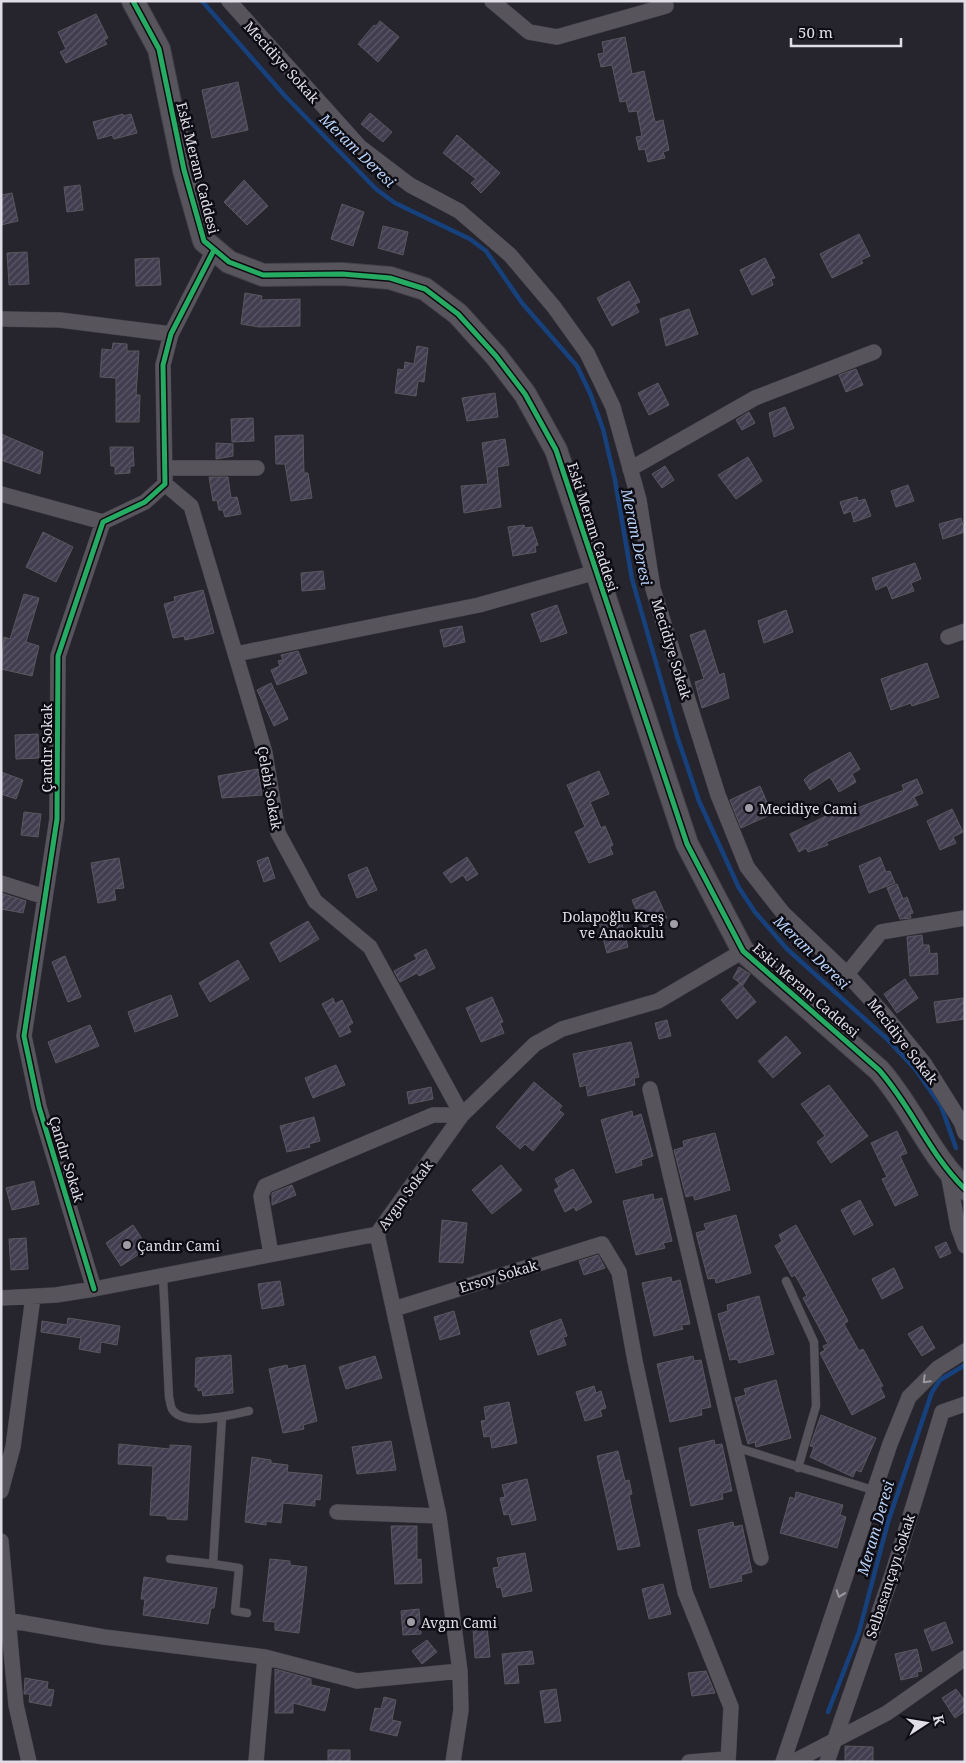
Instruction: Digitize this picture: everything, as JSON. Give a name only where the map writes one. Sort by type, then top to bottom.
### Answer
[{"type":"street","name":"Eski Meram Caddesi","points":[[133,1],[159,49],[196,218],[204,241],[229,262],[263,275],[342,274],[390,278],[425,289],[458,314],[496,356],[525,394],[556,450],[687,844],[743,951],[879,1070],[895,1088],[942,1163],[965,1188]]},
{"type":"street","name":"Mecidiye Sokak","points":[[228,1],[360,147],[410,185],[459,211],[510,255],[554,307],[587,353],[613,407],[639,500],[653,589],[718,795],[747,867],[783,913],[847,974],[882,1012],[924,1063],[961,1122],[965,1133]]},
{"type":"street","points":[[492,1],[528,32],[557,37],[666,6]]},
{"type":"street","points":[[1,494],[103,522],[145,502],[165,484],[164,365],[171,334],[214,250]]},
{"type":"street","points":[[1,319],[60,320],[171,334]]},
{"type":"street","points":[[630,468],[755,398],[874,352]]},
{"type":"street","points":[[165,468],[257,468]]},
{"type":"street","name":"Çelebi Sokak","points":[[165,484],[191,506],[265,753],[278,833],[315,901],[370,947],[462,1115]]},
{"type":"street","name":"Çandır Sokak","points":[[94,1289],[39,1107],[24,1036],[57,818],[58,656],[103,522]]},
{"type":"street","points":[[236,654],[479,605],[596,572]]},
{"type":"street","points":[[948,638],[965,632]]},
{"type":"street","points":[[1,883],[45,897]]},
{"type":"street","points":[[847,974],[881,932],[965,918]]},
{"type":"street","name":"Avgın Sokak","points":[[1,1298],[34,1297],[94,1289],[377,1234],[462,1115],[535,1044],[562,1029],[658,1001],[743,951]]},
{"type":"street","points":[[650,1089],[760,1558]]},
{"type":"street","points":[[271,1254],[261,1196],[265,1186],[434,1115],[462,1115]]},
{"type":"street","points":[[942,1163],[958,1227],[965,1246]]},
{"type":"street","points":[[377,1234],[439,1516],[460,1671],[461,1710],[453,1762]]},
{"type":"street","name":"Ersoy Sokak","points":[[394,1308],[602,1244],[619,1272],[635,1361],[685,1592],[731,1707],[727,1760]]},
{"type":"street","points":[[1,1491],[13,1448],[34,1297]]},
{"type":"street","points":[[783,1762],[908,1397],[938,1368],[965,1352]]},
{"type":"street","name":"Selbasançayı Sokak","points":[[826,1762],[892,1572],[942,1412],[965,1404]]},
{"type":"street","points":[[337,1512],[439,1516]]},
{"type":"street","points":[[1,1541],[7,1590],[4,1619],[16,1704],[29,1762]]},
{"type":"street","points":[[4,1619],[104,1637],[265,1657],[358,1681],[460,1671]]},
{"type":"street","points":[[256,1762],[265,1657]]},
{"type":"street","points":[[793,1762],[887,1713],[965,1658]]},
{"type":"street","points":[[689,1762],[727,1760]]},
{"type":"lane","points":[[163,1277],[168,1397],[172,1410],[182,1417],[203,1419],[249,1411]]},
{"type":"lane","points":[[786,1281],[814,1342],[816,1406],[798,1468]]},
{"type":"lane","points":[[213,1564],[222,1417]]},
{"type":"lane","points":[[735,1447],[876,1491]]},
{"type":"lane","points":[[170,1559],[239,1568],[235,1611],[247,1613]]},
{"type":"building","points":[[96,14],[108,38],[104,40],[107,44],[66,63],[60,52],[66,49],[58,32]]},
{"type":"building","points":[[380,21],[399,37],[378,62],[358,44],[374,25],[376,26]]},
{"type":"building","points":[[625,37],[632,74],[644,71],[655,122],[663,120],[669,150],[663,152],[665,158],[648,162],[645,149],[639,150],[636,137],[642,136],[637,111],[629,112],[626,101],[620,102],[612,65],[601,67],[598,54],[604,53],[602,42]]},
{"type":"building","points":[[238,82],[248,130],[212,138],[202,90]]},
{"type":"building","points":[[370,113],[392,132],[383,142],[361,124]]},
{"type":"building","points":[[123,114],[123,116],[131,114],[137,133],[114,139],[112,135],[98,139],[93,122]]},
{"type":"building","points":[[457,135],[500,173],[481,193],[471,183],[476,179],[443,153]]},
{"type":"building","points":[[244,180],[268,206],[247,225],[224,202]]},
{"type":"building","points":[[80,185],[83,210],[67,212],[64,187]]},
{"type":"building","points":[[12,193],[18,221],[1,225],[1,195]]},
{"type":"building","points":[[342,204],[364,212],[353,246],[331,239]]},
{"type":"building","points":[[383,226],[408,232],[403,255],[378,248]]},
{"type":"building","points":[[859,234],[870,256],[861,260],[863,263],[832,278],[820,254]]},
{"type":"building","points":[[27,252],[29,284],[9,285],[7,253]]},
{"type":"building","points":[[159,258],[161,285],[136,286],[135,259]]},
{"type":"building","points":[[765,258],[775,278],[771,279],[773,285],[752,295],[740,270]]},
{"type":"building","points":[[629,281],[640,302],[635,304],[639,312],[612,326],[597,298]]},
{"type":"building","points":[[245,293],[262,296],[261,300],[300,299],[300,326],[259,327],[241,324]]},
{"type":"building","points":[[689,309],[698,334],[666,346],[660,319]]},
{"type":"building","points":[[113,343],[127,344],[127,351],[139,351],[136,395],[140,395],[139,422],[116,422],[116,378],[100,377],[102,349],[112,350]]},
{"type":"building","points":[[417,346],[428,348],[424,382],[418,381],[416,396],[395,393],[398,369],[404,370],[405,362],[414,364]]},
{"type":"building","points":[[856,369],[863,385],[846,392],[839,375]]},
{"type":"building","points":[[658,383],[669,405],[649,415],[638,393]]},
{"type":"building","points":[[495,393],[498,417],[467,421],[462,398]]},
{"type":"building","points":[[785,407],[794,428],[774,437],[769,413]]},
{"type":"building","points":[[749,412],[755,423],[742,430],[736,420]]},
{"type":"building","points":[[253,418],[254,441],[232,442],[231,419]]},
{"type":"building","points":[[1,434],[43,452],[40,474],[1,460]]},
{"type":"building","points":[[303,435],[304,473],[308,473],[312,498],[291,501],[285,464],[276,464],[275,436]]},
{"type":"building","points":[[505,439],[509,465],[497,467],[501,507],[464,513],[461,486],[488,484],[482,443]]},
{"type":"building","points":[[216,443],[233,444],[233,456],[216,459]]},
{"type":"building","points":[[110,447],[133,447],[134,466],[130,466],[130,473],[115,474],[115,466],[111,466]]},
{"type":"building","points":[[748,457],[762,481],[736,499],[718,475]]},
{"type":"building","points":[[665,466],[674,480],[662,488],[652,474]]},
{"type":"building","points":[[209,477],[228,477],[231,498],[237,497],[241,514],[225,517],[223,510],[219,510],[217,500],[213,501]]},
{"type":"building","points":[[908,485],[914,501],[896,507],[891,491]]},
{"type":"building","points":[[857,497],[858,501],[865,499],[871,516],[854,522],[851,511],[844,514],[840,502]]},
{"type":"building","points":[[961,518],[965,532],[943,539],[939,524]]},
{"type":"building","points":[[524,525],[525,528],[532,527],[538,545],[535,546],[536,552],[513,556],[508,527]]},
{"type":"building","points":[[43,532],[73,547],[56,582],[26,567]]},
{"type":"building","points":[[915,563],[921,579],[911,583],[914,591],[892,599],[887,585],[876,590],[872,578]]},
{"type":"building","points":[[323,571],[325,589],[302,591],[301,573]]},
{"type":"building","points":[[203,590],[214,633],[185,640],[184,636],[173,638],[164,604],[175,601],[174,597]]},
{"type":"building","points":[[24,594],[39,598],[26,642],[39,646],[32,676],[1,669],[4,637],[10,639]]},
{"type":"building","points":[[557,605],[567,633],[541,642],[531,614]]},
{"type":"building","points":[[786,610],[793,632],[764,643],[758,621]]},
{"type":"building","points":[[462,626],[465,642],[444,647],[440,630]]},
{"type":"building","points":[[705,630],[719,675],[724,673],[729,698],[702,708],[695,682],[704,679],[690,635]]},
{"type":"building","points":[[298,651],[307,673],[277,685],[271,670],[280,666],[278,661],[283,660],[281,655]]},
{"type":"building","points":[[927,663],[939,697],[912,706],[911,703],[891,710],[881,679]]},
{"type":"building","points":[[271,683],[288,719],[274,726],[257,690]]},
{"type":"building","points":[[38,734],[39,758],[16,759],[15,735]]},
{"type":"building","points":[[850,752],[860,769],[852,774],[856,782],[839,792],[830,777],[810,790],[804,780],[809,775]]},
{"type":"building","points":[[258,769],[262,795],[222,798],[218,776]]},
{"type":"building","points":[[599,771],[609,794],[590,802],[601,828],[605,826],[613,845],[610,847],[613,854],[589,863],[575,832],[585,827],[567,785]]},
{"type":"building","points":[[1,772],[23,780],[16,799],[1,794]]},
{"type":"building","points":[[917,779],[923,793],[914,797],[918,805],[826,842],[828,845],[808,852],[806,848],[799,852],[790,834],[840,809],[842,814],[904,790],[902,785]]},
{"type":"building","name":"Mecidiye Cami","points":[[760,786],[772,814],[741,828],[730,800]]},
{"type":"building","points":[[952,809],[963,832],[953,837],[956,843],[940,850],[927,821]]},
{"type":"building","points":[[24,812],[41,814],[38,837],[21,835]]},
{"type":"building","points":[[268,857],[275,878],[264,882],[257,861]]},
{"type":"building","points":[[467,857],[478,874],[467,881],[463,875],[451,883],[443,873]]},
{"type":"building","points":[[880,857],[886,872],[890,871],[895,883],[869,893],[859,866]]},
{"type":"building","points":[[119,858],[124,888],[114,889],[116,900],[98,903],[91,863]]},
{"type":"building","points":[[367,867],[377,890],[357,898],[348,875]]},
{"type":"building","points":[[897,884],[903,899],[907,897],[913,913],[910,914],[911,918],[900,919],[887,888]]},
{"type":"building","points":[[655,891],[667,918],[644,928],[632,900]]},
{"type":"building","points":[[1,893],[26,901],[23,913],[1,909]]},
{"type":"building","points":[[618,909],[628,947],[607,953],[597,915]]},
{"type":"building","points":[[308,921],[319,939],[280,962],[270,943]]},
{"type":"building","points":[[922,935],[923,945],[929,945],[930,954],[937,953],[938,974],[910,976],[907,937]]},
{"type":"building","points":[[426,949],[435,968],[419,976],[417,973],[400,982],[394,971],[417,959],[414,955]]},
{"type":"building","points":[[65,956],[81,997],[68,1002],[52,962]]},
{"type":"building","points":[[238,960],[249,979],[210,1002],[199,983]]},
{"type":"building","points":[[739,967],[750,974],[743,985],[733,978]]},
{"type":"building","points":[[905,979],[918,998],[897,1013],[884,994]]},
{"type":"building","points":[[740,983],[756,1002],[737,1019],[721,1000]]},
{"type":"building","points":[[171,995],[178,1016],[135,1032],[128,1012]]},
{"type":"building","points":[[492,997],[503,1022],[500,1023],[504,1033],[481,1042],[466,1008]]},
{"type":"building","points":[[333,998],[335,1004],[342,1000],[353,1023],[348,1026],[351,1032],[340,1037],[322,1004]]},
{"type":"building","points":[[963,998],[965,1019],[937,1023],[934,1002]]},
{"type":"building","points":[[667,1020],[671,1036],[659,1039],[655,1023]]},
{"type":"building","points":[[90,1025],[99,1046],[56,1063],[48,1042]]},
{"type":"building","points":[[786,1036],[801,1053],[773,1078],[758,1061]]},
{"type":"building","points":[[631,1042],[639,1077],[634,1078],[635,1085],[588,1096],[586,1085],[580,1087],[573,1054]]},
{"type":"building","points":[[336,1065],[345,1085],[313,1098],[305,1078]]},
{"type":"building","points":[[534,1082],[562,1106],[559,1110],[564,1114],[533,1151],[525,1144],[520,1149],[496,1127]]},
{"type":"building","points":[[829,1085],[868,1136],[831,1163],[817,1142],[825,1136],[801,1104]]},
{"type":"building","points":[[431,1087],[433,1099],[409,1104],[407,1092]]},
{"type":"building","points":[[632,1111],[633,1117],[641,1114],[653,1156],[641,1160],[642,1165],[616,1173],[601,1120]]},
{"type":"building","points":[[314,1117],[320,1141],[309,1144],[310,1147],[287,1152],[280,1126]]},
{"type":"building","points":[[897,1131],[907,1153],[900,1156],[918,1195],[895,1206],[882,1179],[887,1177],[871,1143]]},
{"type":"building","points":[[715,1133],[730,1190],[695,1200],[693,1195],[686,1197],[674,1150],[684,1147],[683,1141]]},
{"type":"building","points":[[501,1165],[522,1190],[492,1214],[472,1190]]},
{"type":"building","points":[[573,1169],[592,1202],[576,1211],[574,1207],[565,1212],[554,1190],[559,1187],[555,1179]]},
{"type":"building","points":[[34,1181],[39,1204],[12,1210],[6,1188]]},
{"type":"building","points":[[292,1185],[296,1195],[272,1205],[272,1193]]},
{"type":"building","points":[[653,1194],[654,1200],[662,1198],[672,1241],[663,1243],[665,1248],[636,1255],[623,1201]]},
{"type":"building","points":[[860,1200],[873,1225],[854,1235],[841,1210]]},
{"type":"building","points":[[736,1215],[751,1273],[716,1283],[715,1278],[708,1279],[696,1233],[706,1230],[704,1224]]},
{"type":"building","points":[[442,1220],[467,1223],[463,1263],[439,1262]]},
{"type":"building","name":"Çandır Cami","points":[[133,1225],[148,1248],[121,1266],[106,1243]]},
{"type":"building","points":[[796,1225],[848,1321],[844,1324],[859,1351],[863,1349],[883,1386],[880,1387],[885,1397],[852,1415],[820,1353],[825,1350],[823,1346],[828,1344],[803,1298],[807,1296],[795,1275],[792,1277],[775,1246],[782,1241],[779,1235]]},
{"type":"building","points":[[26,1238],[28,1269],[11,1270],[9,1239]]},
{"type":"building","points":[[946,1242],[951,1253],[940,1258],[935,1247]]},
{"type":"building","points":[[598,1255],[605,1268],[584,1275],[579,1261]]},
{"type":"building","points":[[894,1268],[903,1288],[882,1299],[872,1279]]},
{"type":"building","points":[[671,1277],[672,1282],[680,1280],[690,1324],[681,1325],[683,1329],[654,1336],[642,1283]]},
{"type":"building","points":[[280,1281],[284,1305],[262,1309],[258,1284]]},
{"type":"building","points":[[759,1296],[774,1354],[739,1363],[737,1359],[730,1360],[718,1314],[728,1311],[727,1305]]},
{"type":"building","points":[[454,1311],[460,1334],[440,1340],[434,1317]]},
{"type":"building","points":[[68,1318],[120,1326],[117,1345],[101,1342],[100,1353],[79,1349],[81,1338],[41,1332],[42,1321],[67,1325]]},
{"type":"building","points":[[561,1319],[567,1336],[563,1337],[566,1345],[538,1355],[530,1331]]},
{"type":"building","points":[[922,1326],[935,1348],[922,1356],[908,1334]]},
{"type":"building","points":[[231,1355],[233,1393],[203,1396],[202,1390],[198,1391],[198,1387],[195,1387],[196,1358]]},
{"type":"building","points":[[375,1356],[382,1378],[346,1389],[339,1367]]},
{"type":"building","points":[[693,1356],[694,1361],[701,1360],[711,1407],[701,1409],[702,1415],[670,1422],[657,1364]]},
{"type":"building","points":[[287,1365],[288,1369],[305,1365],[317,1421],[303,1425],[304,1429],[283,1433],[269,1369]]},
{"type":"building","points":[[776,1380],[791,1438],[756,1447],[755,1442],[748,1444],[735,1398],[746,1395],[744,1389]]},
{"type":"building","points":[[594,1386],[596,1393],[601,1391],[606,1408],[600,1410],[602,1416],[585,1421],[576,1392]]},
{"type":"building","points":[[509,1402],[517,1443],[492,1448],[490,1436],[484,1437],[481,1421],[486,1420],[484,1407]]},
{"type":"building","points":[[821,1415],[876,1438],[861,1472],[856,1470],[853,1477],[810,1457],[814,1447],[810,1446]]},
{"type":"building","points":[[714,1440],[715,1445],[722,1444],[732,1491],[722,1493],[723,1499],[691,1506],[679,1448]]},
{"type":"building","points":[[391,1441],[396,1470],[357,1474],[352,1447]]},
{"type":"building","points":[[119,1444],[170,1449],[170,1445],[191,1446],[187,1520],[167,1519],[167,1516],[150,1515],[153,1466],[118,1464]]},
{"type":"building","points":[[618,1451],[625,1481],[629,1480],[632,1494],[629,1495],[640,1546],[618,1550],[597,1456]]},
{"type":"building","points":[[252,1457],[271,1460],[271,1463],[288,1465],[287,1472],[322,1475],[320,1500],[315,1499],[315,1506],[283,1503],[281,1523],[266,1521],[266,1525],[245,1522]]},
{"type":"building","points":[[527,1479],[536,1520],[512,1525],[509,1514],[504,1515],[500,1498],[505,1497],[502,1485]]},
{"type":"building","points":[[796,1492],[843,1505],[840,1515],[846,1517],[837,1548],[780,1533],[790,1497],[795,1499]]},
{"type":"building","points":[[733,1522],[734,1527],[742,1525],[752,1572],[741,1575],[742,1581],[710,1588],[698,1530]]},
{"type":"building","points":[[391,1526],[417,1526],[417,1560],[421,1559],[422,1583],[395,1584]]},
{"type":"building","points":[[525,1553],[532,1591],[503,1597],[501,1587],[497,1588],[493,1568],[499,1567],[497,1558]]},
{"type":"building","points":[[270,1559],[290,1561],[290,1565],[307,1567],[299,1633],[275,1630],[275,1622],[263,1621]]},
{"type":"building","points":[[144,1577],[217,1588],[214,1608],[211,1608],[208,1624],[143,1615],[145,1599],[141,1599]]},
{"type":"building","points":[[663,1584],[671,1614],[649,1619],[642,1589]]},
{"type":"building","name":"Avgın Cami","points":[[419,1609],[421,1634],[403,1635],[401,1611]]},
{"type":"building","points":[[945,1622],[953,1643],[932,1651],[924,1630]]},
{"type":"building","points":[[487,1627],[490,1657],[475,1658],[473,1628]]},
{"type":"building","points":[[427,1640],[437,1652],[422,1664],[412,1651]]},
{"type":"building","points":[[917,1649],[922,1671],[917,1672],[918,1676],[901,1680],[895,1654]]},
{"type":"building","points":[[532,1651],[534,1664],[517,1665],[519,1683],[505,1684],[502,1654]]},
{"type":"building","points":[[275,1669],[311,1679],[311,1685],[330,1689],[325,1711],[293,1703],[293,1713],[275,1713]]},
{"type":"building","points":[[706,1671],[715,1693],[692,1696],[688,1673]]},
{"type":"building","points":[[25,1678],[48,1682],[47,1689],[54,1690],[51,1706],[29,1702],[30,1694],[24,1694]]},
{"type":"building","points":[[556,1689],[561,1721],[545,1723],[540,1691]]},
{"type":"building","points":[[956,1689],[965,1701],[965,1711],[955,1718],[942,1698]]},
{"type":"building","points":[[384,1697],[396,1700],[392,1720],[401,1722],[397,1736],[370,1730],[375,1708],[381,1709]]},
{"type":"building","points":[[845,1746],[873,1747],[873,1762],[845,1762]]},
{"type":"building","points":[[328,1750],[350,1750],[350,1762],[328,1762]]},
{"type":"waterway","name":"Meram Deresi","points":[[202,1],[285,96],[376,189],[395,203],[470,239],[486,251],[522,303],[577,366],[590,393],[603,429],[615,480],[632,579],[677,736],[699,801],[739,888],[755,912],[787,949],[886,1038],[916,1070],[941,1106],[956,1148]]},
{"type":"waterway","name":"Meram Deresi","points":[[828,1712],[859,1632],[888,1522],[932,1392],[940,1380],[965,1365]]},
{"type":"cycle path","points":[[133,1],[159,49],[184,170],[204,241],[229,262],[263,275],[342,274],[390,278],[425,289],[458,314],[496,356],[525,394],[556,450],[687,844],[743,951],[879,1070],[891,1084],[941,1161],[965,1189]]},
{"type":"cycle path","points":[[94,1289],[39,1107],[24,1036],[57,819],[58,656],[103,522],[145,502],[165,484],[163,365],[171,334],[214,250]]},
{"type":"place","name":"Mecidiye Cami","points":[[749,808]]},
{"type":"place","name":"Dolapoğlu Kreş ve Anaokulu","points":[[674,924]]},
{"type":"place","name":"Çandır Cami","points":[[127,1245]]},
{"type":"place","name":"Avgın Cami","points":[[411,1622]]}]
